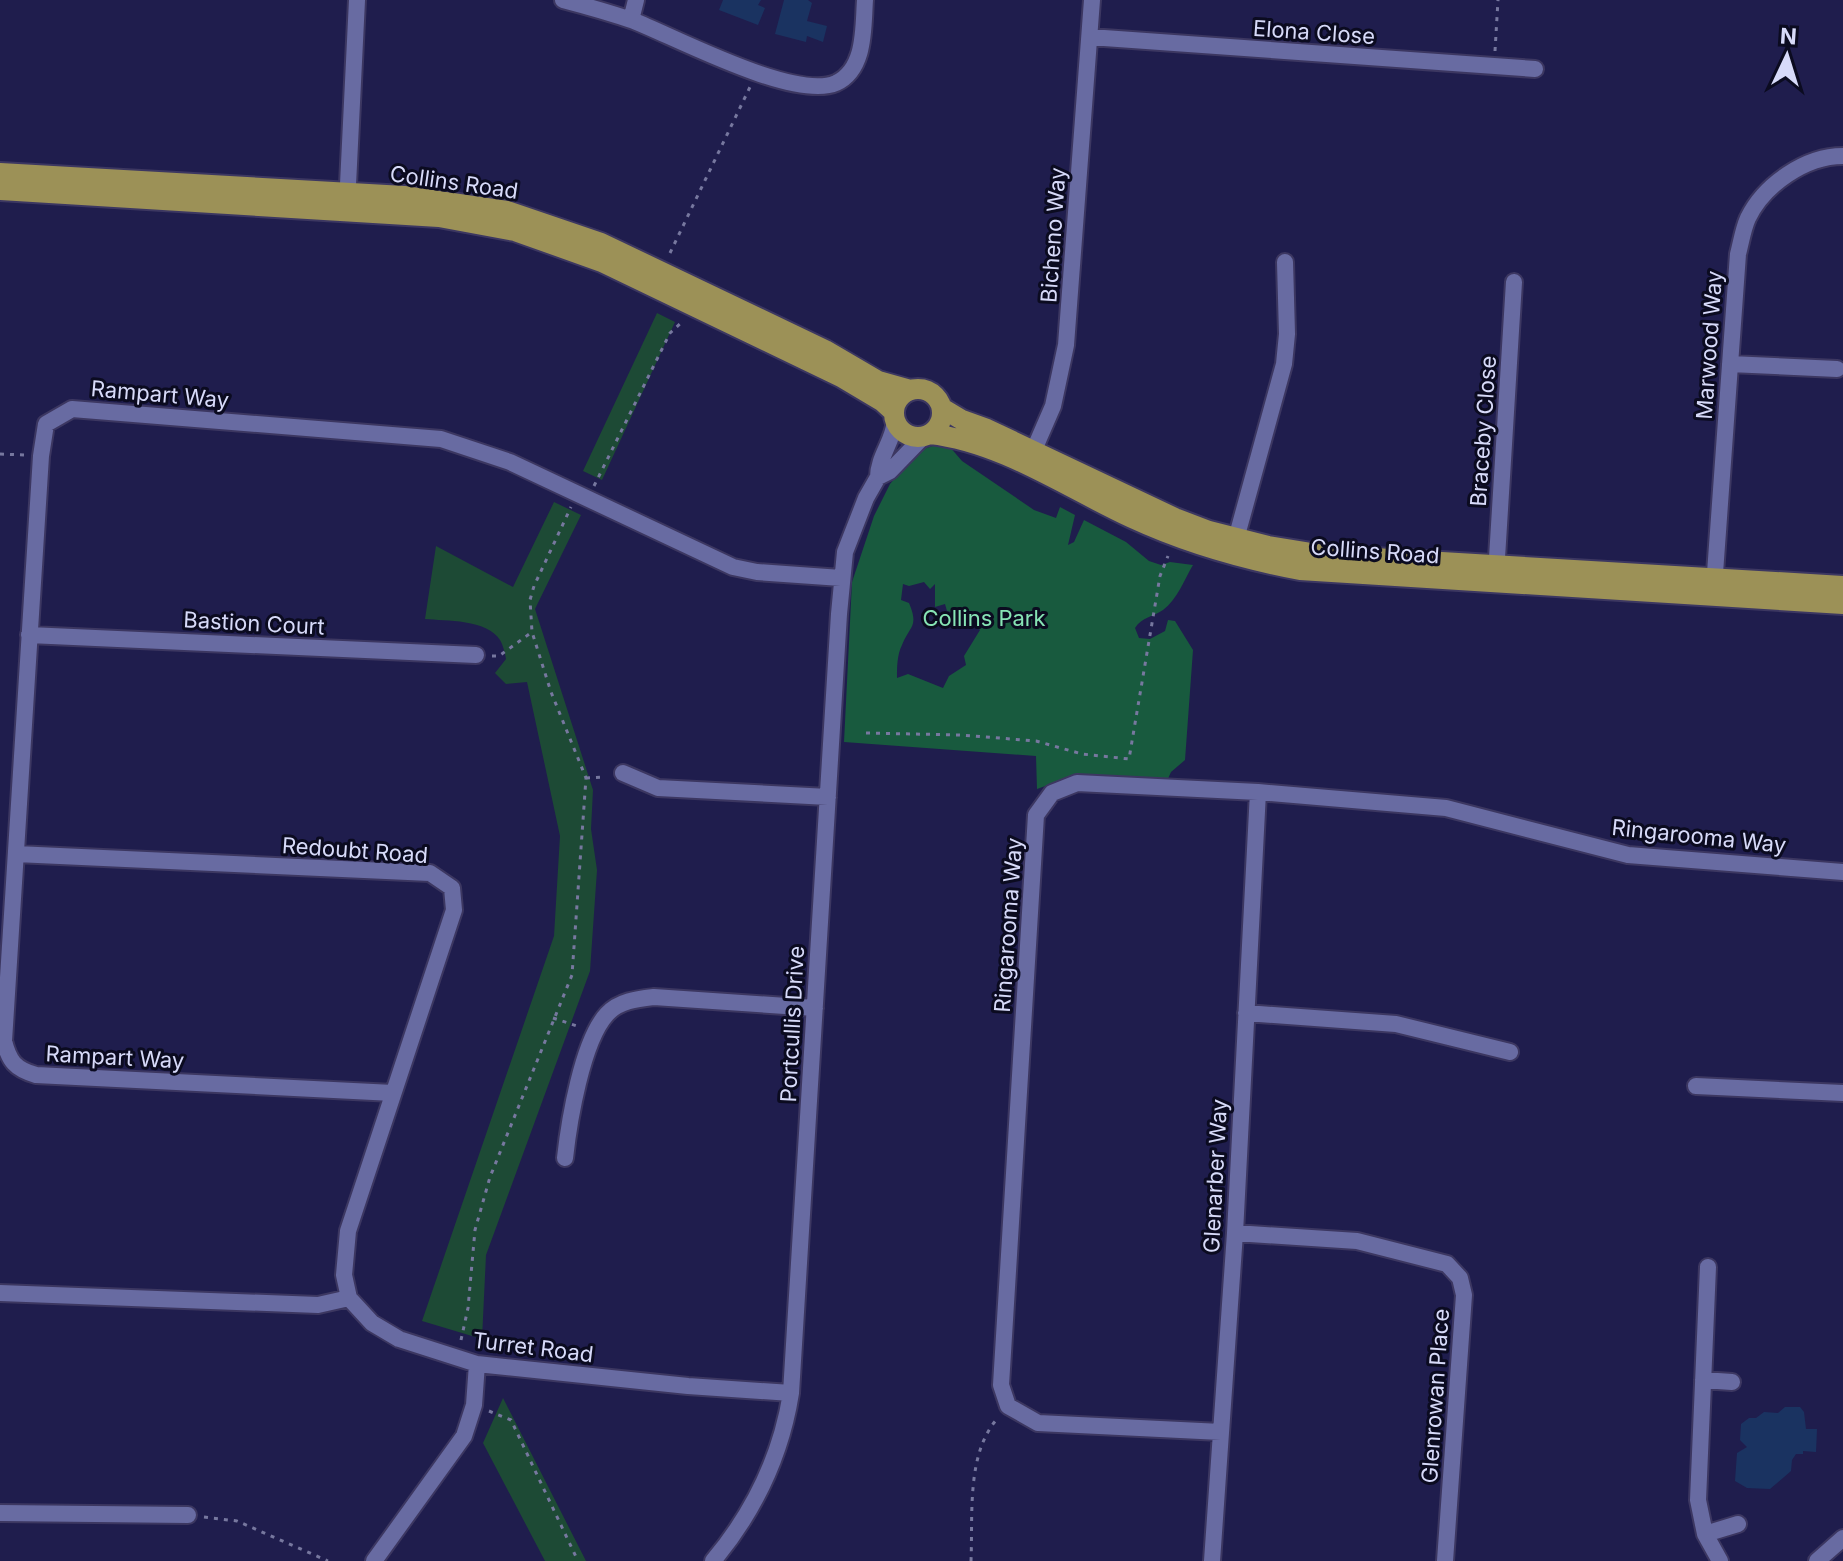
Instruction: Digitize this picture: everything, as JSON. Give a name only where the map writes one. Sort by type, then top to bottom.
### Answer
[{"type":"main road","name":"Collins Road","points":[[0,173],[347,202],[515,231],[573,250],[841,377],[883,402],[905,433],[977,444],[1031,459],[1175,518],[1234,546],[1268,546],[1496,574],[1714,587],[1843,586]]},
{"type":"main road","name":"Collins Road","points":[[0,190],[470,204],[519,214],[570,230],[825,350],[878,381],[910,390],[929,391],[942,408],[1031,459]]},
{"type":"main road","points":[[895,417],[897,402],[910,390]]},
{"type":"main road","points":[[926,435],[938,427],[942,408]]},
{"type":"main road","name":"Collins Road","points":[[1714,587],[1843,604]]},
{"type":"street","points":[[347,202],[357,0]]},
{"type":"street","points":[[563,0],[631,20],[757,73],[795,84],[821,87],[838,82],[859,56],[865,0]]},
{"type":"street","points":[[631,20],[636,0]]},
{"type":"street","name":"Bicheno Way","points":[[1031,459],[1053,406],[1066,345],[1092,0]]},
{"type":"street","name":"Elona Close","points":[[1090,37],[1535,69]]},
{"type":"street","name":"Marwood Way","points":[[1714,587],[1738,254],[1748,219],[1767,190],[1800,167],[1843,156]]},
{"type":"street","points":[[1234,546],[1284,364],[1287,334],[1285,262]]},
{"type":"street","name":"Braceby Close","points":[[1496,574],[1514,282]]},
{"type":"street","points":[[1730,364],[1837,369]]},
{"type":"street","name":"Rampart Way","points":[[393,1093],[36,1075],[20,1070],[9,1060],[4,1041],[41,456],[46,424],[72,409],[441,439],[510,462],[733,567],[757,572],[841,578]]},
{"type":"street","name":"Portcullis Drive","points":[[713,1561],[760,1492],[784,1432],[791,1393],[841,578],[852,531],[878,477],[878,464],[892,440],[895,417]]},
{"type":"street","name":"Portcullis Drive","points":[[878,477],[890,471],[926,435]]},
{"type":"street","name":"Bastion Court","points":[[29,635],[476,655]]},
{"type":"street","points":[[623,773],[658,788],[828,797]]},
{"type":"street","name":"Ringarooma Way","points":[[1008,1406],[1001,1385],[1036,815],[1052,793],[1077,783],[1258,792],[1446,808],[1628,855],[1843,872]]},
{"type":"street","name":"Glenarber Way","points":[[1212,1561],[1235,1233],[1258,792]]},
{"type":"street","name":"Redoubt Road","points":[[16,854],[430,873],[452,888],[454,910],[348,1231],[344,1275],[349,1298]]},
{"type":"street","points":[[565,1158],[572,1103],[595,1033],[608,1013],[628,1001],[654,997],[815,1008]]},
{"type":"street","points":[[1246,1013],[1396,1024],[1510,1052]]},
{"type":"street","points":[[1696,1086],[1843,1093]]},
{"type":"street","name":"Glenrowan Place","points":[[1235,1233],[1357,1241],[1447,1264],[1460,1278],[1464,1295],[1445,1561]]},
{"type":"street","points":[[1708,1267],[1698,1500],[1705,1534],[1720,1561]]},
{"type":"street","points":[[0,1293],[318,1305],[349,1298]]},
{"type":"street","name":"Turret Road","points":[[349,1298],[372,1323],[399,1339],[477,1364],[688,1386],[791,1393]]},
{"type":"street","points":[[374,1561],[464,1436],[474,1405],[477,1364]]},
{"type":"street","points":[[1703,1380],[1732,1382]]},
{"type":"street","points":[[1008,1406],[1038,1423],[1221,1432]]},
{"type":"street","points":[[0,1513],[188,1515]]},
{"type":"street","points":[[1705,1534],[1738,1524]]},
{"type":"street","points":[[1817,1561],[1843,1538]]},
{"type":"path","points":[[1495,55],[1498,0]]},
{"type":"path","points":[[670,253],[757,73]]},
{"type":"path","points":[[593,488],[670,333],[690,314]]},
{"type":"path","points":[[0,454],[41,456]]},
{"type":"path","points":[[457,1359],[468,1308],[475,1230],[490,1177],[572,975],[586,778],[551,692],[532,632],[530,600],[573,503]]},
{"type":"path","points":[[866,733],[961,735],[1036,741],[1082,754],[1129,759],[1160,576],[1168,556]]},
{"type":"path","points":[[476,655],[499,656],[532,632]]},
{"type":"path","points":[[586,778],[623,773]]},
{"type":"path","points":[[553,1018],[595,1033]]},
{"type":"path","points":[[474,1405],[511,1420],[578,1561]]},
{"type":"path","points":[[971,1561],[976,1458],[987,1430],[1008,1406]]},
{"type":"path","points":[[188,1515],[237,1521],[328,1561]]},
{"type":"green space","points":[[657,313],[675,322],[602,480],[583,471]]},
{"type":"green space","name":"Collins Park","points":[[935,445],[949,446],[962,461],[1034,510],[1056,518],[1060,507],[1075,515],[1068,545],[1074,542],[1084,520],[1126,542],[1149,561],[1161,565],[1170,562],[1193,565],[1168,606],[1135,628],[1139,638],[1150,639],[1165,631],[1168,620],[1175,621],[1193,650],[1185,760],[1171,772],[1166,783],[1076,775],[1037,789],[1036,756],[844,742],[852,582],[874,516],[890,484],[918,451]],"holes":[[[924,582],[930,589],[935,584],[935,607],[945,604],[947,611],[964,615],[980,630],[964,656],[966,665],[949,676],[943,688],[908,674],[897,678],[899,653],[913,622],[909,603],[901,600],[903,584],[909,586]]]},
{"type":"green space","points":[[554,502],[581,515],[535,609],[593,790],[591,829],[597,870],[590,971],[486,1255],[482,1339],[422,1321],[554,936],[560,836],[527,682],[506,684],[495,673],[506,659],[501,642],[486,628],[466,622],[425,619],[436,546],[513,587]]},
{"type":"green space","points":[[503,1398],[586,1561],[545,1561],[483,1443]]},
{"type":"building","points":[[723,0],[761,0],[758,5],[765,8],[758,25],[719,10]]},
{"type":"building","points":[[784,0],[808,0],[812,3],[807,21],[827,26],[823,42],[807,36],[806,42],[775,34]]},
{"type":"building","points":[[1785,1407],[1800,1407],[1804,1412],[1806,1429],[1817,1429],[1816,1452],[1796,1454],[1791,1471],[1770,1489],[1747,1488],[1735,1481],[1737,1453],[1747,1447],[1740,1440],[1741,1424],[1764,1412],[1778,1413]]}]
